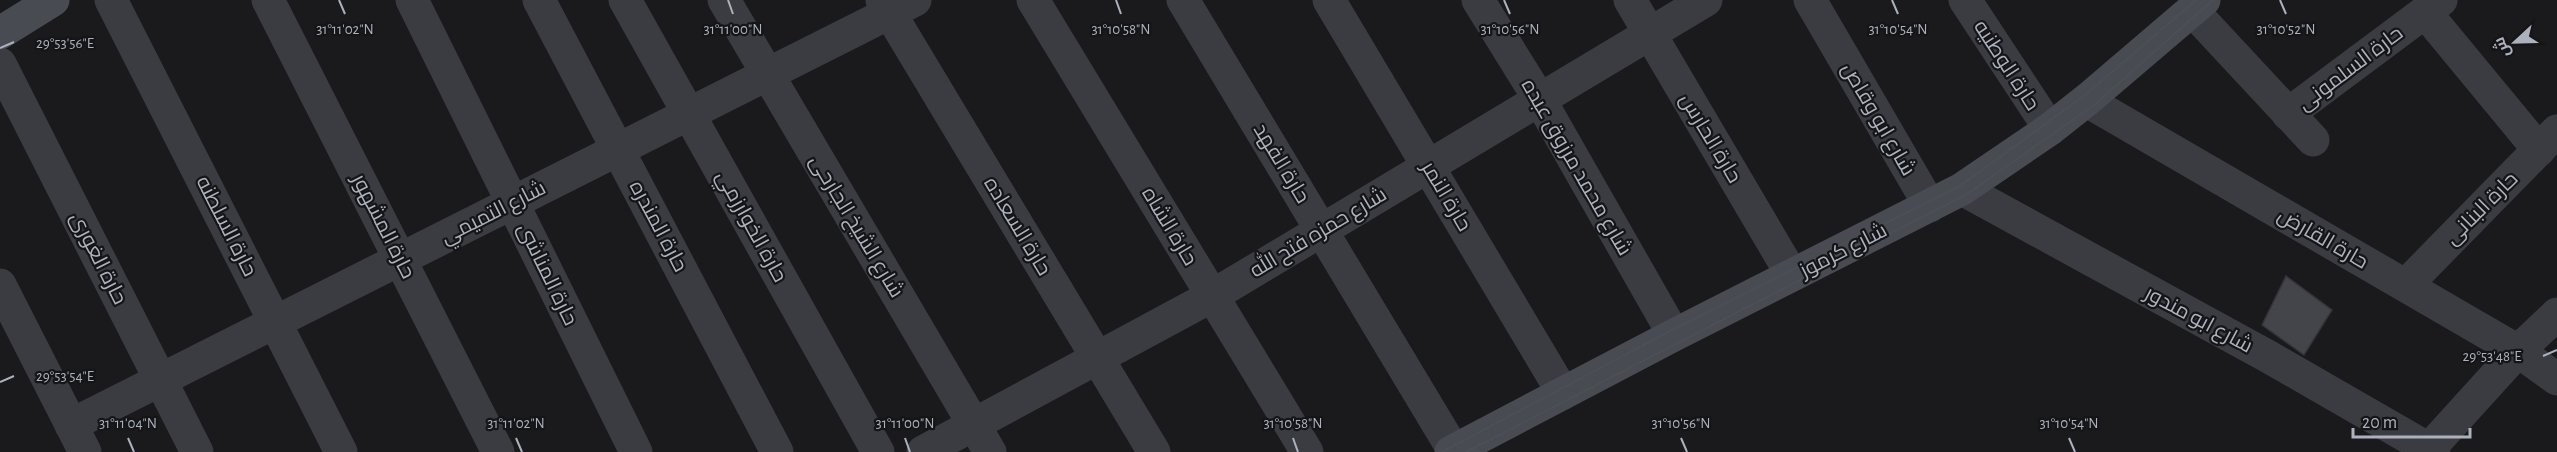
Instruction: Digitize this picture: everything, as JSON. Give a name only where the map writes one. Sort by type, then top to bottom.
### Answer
[{"type":"main road","points":[[0,33],[53,0]]},
{"type":"main road","name":"شارع كرموز","points":[[1453,451],[1674,334],[1962,189],[2050,129],[2198,5]]},
{"type":"street","name":"حارة السلطنه","points":[[111,0],[341,452]]},
{"type":"street","name":"حارة المشهور","points":[[268,0],[498,452]]},
{"type":"street","name":"حارة المناشى","points":[[412,0],[636,452]]},
{"type":"street","name":"حارة المندره","points":[[539,0],[777,452]]},
{"type":"street","name":"حارة الخوارزمي","points":[[626,0],[878,452]]},
{"type":"street","name":"شارع الشيخ الجارحى","points":[[724,0],[990,452]]},
{"type":"street","name":"حارة الشاه","points":[[1033,0],[1307,452]]},
{"type":"street","name":"حارة الفهد","points":[[1183,0],[1323,230],[1453,451]]},
{"type":"street","name":"حارة النمر","points":[[1329,0],[1563,393]]},
{"type":"street","name":"شارع محمد مرزوق عبده","points":[[1478,0],[1540,100],[1674,334]]},
{"type":"street","name":"حارة الحارس","points":[[1630,0],[1792,275]]},
{"type":"street","name":"شارع حمزه فتح الله","points":[[923,452],[1096,357],[1212,297],[1428,165],[1706,0]]},
{"type":"street","name":"شارع ابو وقاص","points":[[1810,0],[1930,206]]},
{"type":"street","name":"حارة الوطنيه","points":[[1965,0],[2050,129]]},
{"type":"street","name":"شارع التميمي","points":[[78,438],[160,378],[768,75],[896,4]]},
{"type":"street","name":"حارة السعاده","points":[[896,4],[1096,357],[1154,452]]},
{"type":"street","points":[[2198,5],[2288,114],[2313,140]]},
{"type":"street","points":[[2433,6],[2548,141]]},
{"type":"street","name":"حارة السلمونى","points":[[2288,114],[2433,6]]},
{"type":"street","name":"حارة الغورى","points":[[0,64],[197,452]]},
{"type":"street","name":"حارة القارض","points":[[2088,99],[2094,105],[2518,351],[2557,379]]},
{"type":"street","name":"حارة البنانى","points":[[2406,285],[2548,141]]},
{"type":"street","name":"شارع ابو مندور","points":[[1962,189],[2269,357],[2431,450]]},
{"type":"street","points":[[0,285],[78,438]]},
{"type":"street","points":[[2431,450],[2518,351],[2557,314]]},
{"type":"building","points":[[2286,276],[2332,310],[2304,355],[2262,325]]},
{"type":"tram line","points":[[1442,452],[1672,330],[1960,186],[2084,96],[2196,0]]},
{"type":"tram line","points":[[1466,452],[1967,194],[2094,105],[2213,0]]}]
